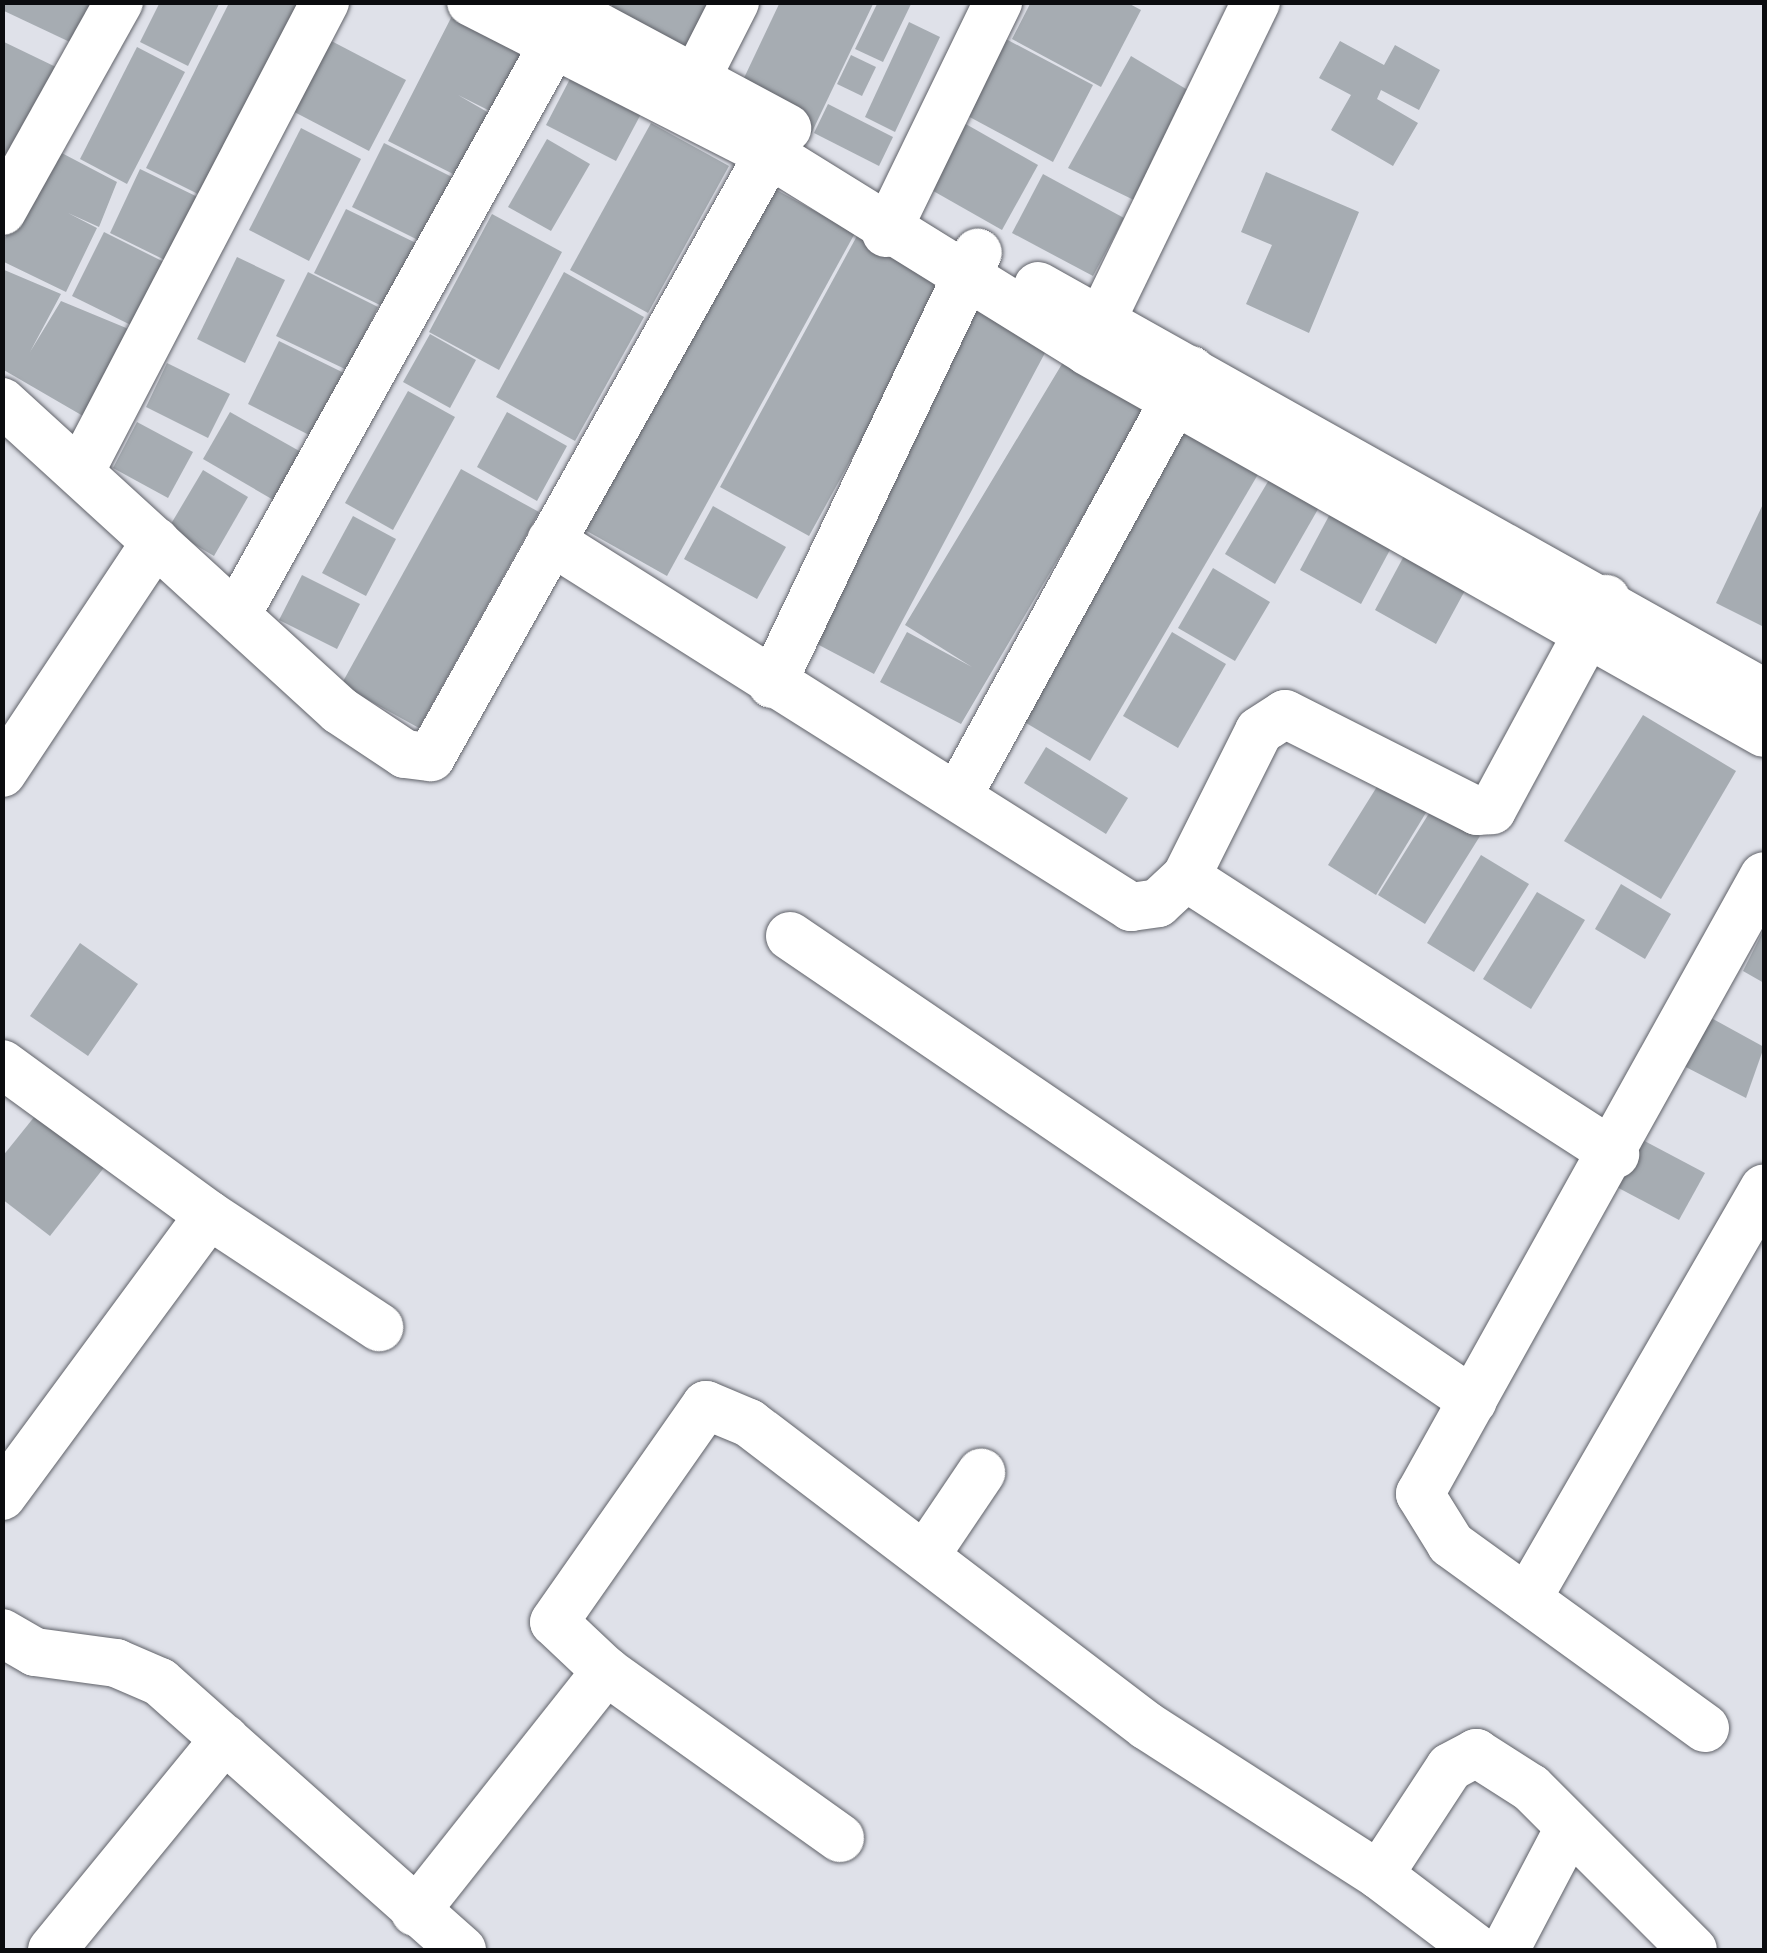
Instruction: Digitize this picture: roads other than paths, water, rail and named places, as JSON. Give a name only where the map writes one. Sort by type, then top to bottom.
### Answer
[{"type":"street","points":[[2,212],[119,2]]},
{"type":"street","points":[[82,468],[325,2]]},
{"type":"street","points":[[471,2],[559,21],[779,141],[892,219],[973,266],[1597,616],[1764,693]]},
{"type":"street","points":[[688,93],[735,2]]},
{"type":"street","points":[[892,219],[998,2]]},
{"type":"street","points":[[1094,335],[1256,2]]},
{"type":"street","points":[[237,614],[559,21]]},
{"type":"street","points":[[2,402],[82,468],[156,541],[368,734],[405,754],[430,757],[779,141]]},
{"type":"street","points":[[772,684],[973,266]]},
{"type":"street","points":[[960,792],[1186,383]]},
{"type":"street","points":[[2,773],[156,541]]},
{"type":"street","points":[[551,542],[772,684],[960,792],[1132,907],[1158,903],[1186,877],[1258,731],[1285,714],[1478,811],[1492,810],[1597,616]]},
{"type":"street","points":[[1597,616],[1764,733]]},
{"type":"street","points":[[1705,1728],[1450,1544],[1420,1494],[1615,1154],[1764,876]]},
{"type":"street","points":[[1186,877],[1615,1154]]},
{"type":"street","points":[[790,936],[1473,1401]]},
{"type":"street","points":[[2,1064],[209,1215],[379,1327]]},
{"type":"street","points":[[1527,1598],[1764,1189]]},
{"type":"street","points":[[2,1496],[209,1215]]},
{"type":"street","points":[[840,1838],[606,1671],[565,1636],[557,1613],[706,1405],[750,1423],[927,1553],[1147,1726],[1378,1875],[1478,1950]]},
{"type":"street","points":[[927,1553],[981,1473]]},
{"type":"street","points":[[2,1633],[63,1660],[135,1669],[225,1739],[462,1950]]},
{"type":"street","points":[[415,1912],[606,1671]]},
{"type":"street","points":[[52,1950],[225,1739]]},
{"type":"street","points":[[1378,1875],[1464,1756],[1476,1753],[1507,1769],[1693,1950]]},
{"type":"street","points":[[1505,1950],[1570,1828]]}]
